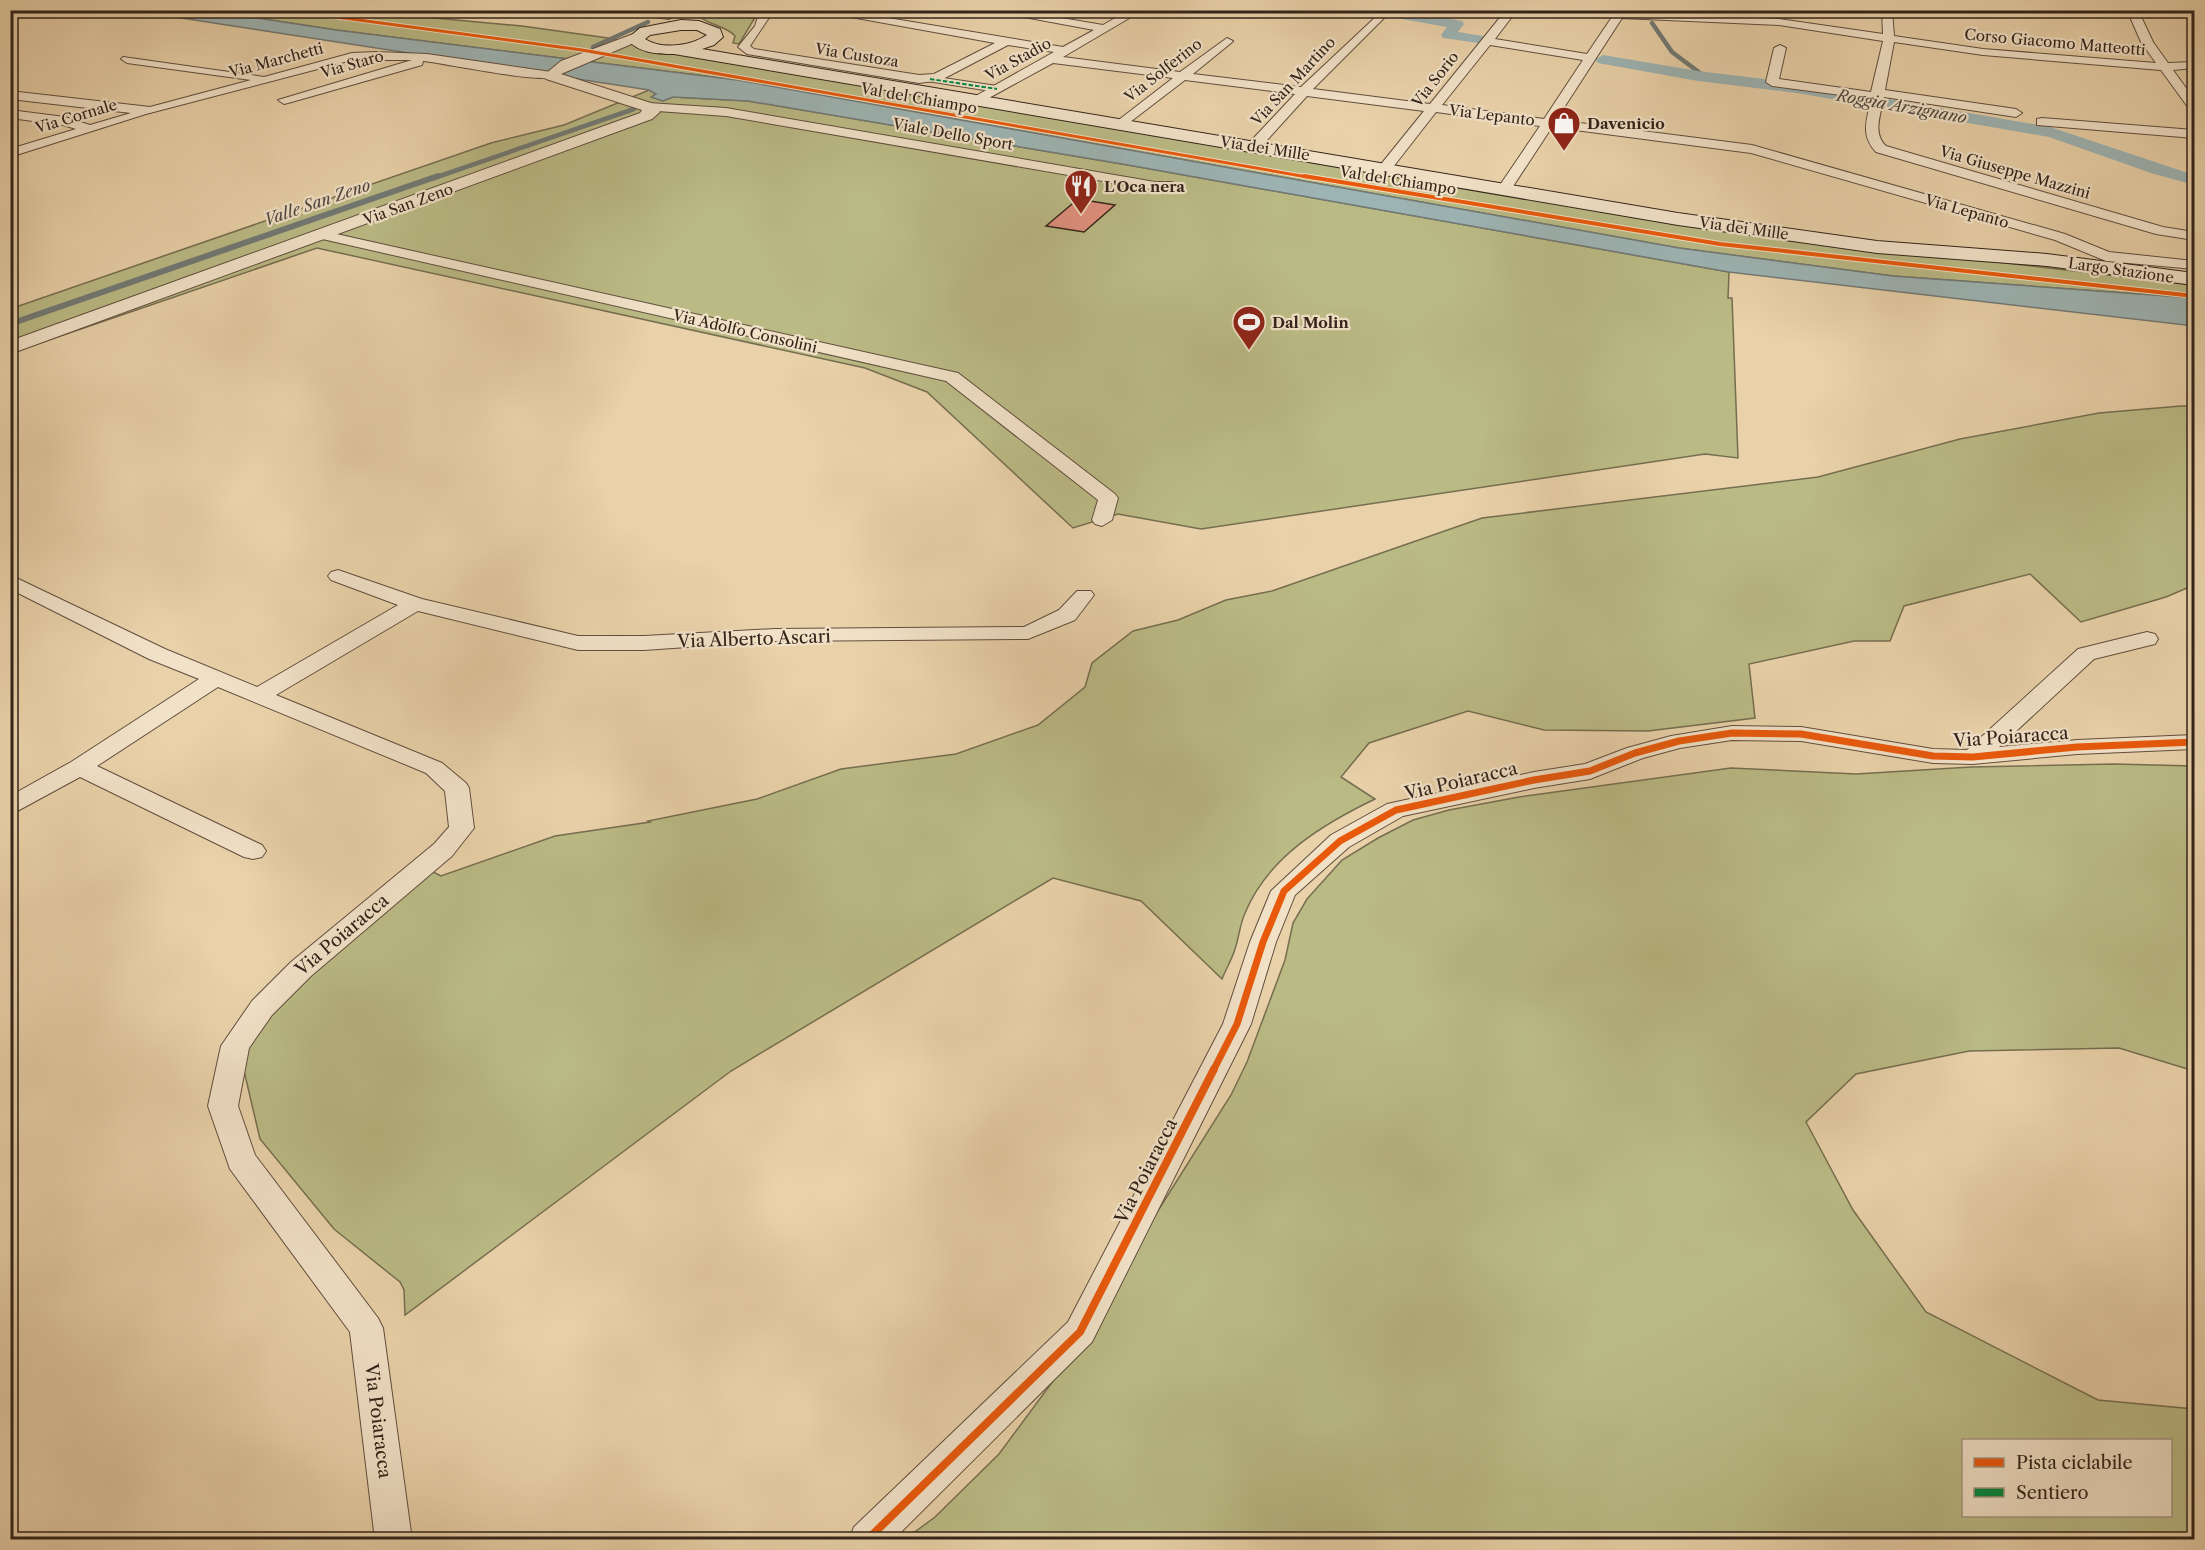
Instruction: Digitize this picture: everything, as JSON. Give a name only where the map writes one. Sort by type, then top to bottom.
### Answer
[{"type":"main road","points":[[654,48],[640,45],[635,39],[636,36],[653,29],[673,12],[683,20],[711,30],[717,48],[735,58]]},
{"type":"main road","points":[[653,29],[699,26]]},
{"type":"main road","name":"Via dei Mille","points":[[673,49],[700,45],[715,37]]},
{"type":"main road","name":"Via dei Mille","points":[[654,48],[735,58],[1678,219],[1877,247],[2047,260]]},
{"type":"main road","name":"Largo Stazione","points":[[2047,260],[2194,279]]},
{"type":"street","points":[[612,10],[673,12]]},
{"type":"street","name":"Via Custoza","points":[[769,10],[764,13],[760,26],[744,47],[751,52],[883,75],[930,79]]},
{"type":"street","points":[[817,10],[1004,43],[1066,51]]},
{"type":"street","name":"Via Stadio","points":[[992,10],[1107,29]]},
{"type":"street","name":"Via Stadio","points":[[976,100],[1138,10]]},
{"type":"street","name":"Via Sorio","points":[[1385,168],[1512,10]]},
{"type":"street","name":"Corso Giacomo Matteotti","points":[[1591,10],[1618,15],[1779,22],[1983,52],[2166,67],[2194,65]]},
{"type":"street","name":"Via Giuseppe Mazzini","points":[[1887,10],[1889,38],[1871,130],[1873,141],[1881,149],[2161,231],[2194,236]]},
{"type":"street","points":[[2132,10],[2147,42],[2194,107]]},
{"type":"street","name":"Via San Martino","points":[[1254,146],[1327,67],[1382,14]]},
{"type":"street","points":[[1505,188],[1618,15]]},
{"type":"street","points":[[552,74],[636,36]]},
{"type":"street","name":"Via Solferino","points":[[1121,125],[1227,41]]},
{"type":"street","points":[[1486,41],[1590,58]]},
{"type":"street","points":[[930,79],[1004,43]]},
{"type":"street","points":[[599,52],[654,48]]},
{"type":"street","points":[[1780,48],[1772,82],[1876,99],[2016,113]]},
{"type":"street","name":"Via Marchetti","points":[[10,95],[150,111],[352,57],[377,54],[429,59],[519,74],[552,74]]},
{"type":"street","points":[[127,59],[270,79]]},
{"type":"street","name":"Via Staro","points":[[284,100],[429,59]]},
{"type":"street","name":"Via Lepanto","points":[[1052,59],[1752,148],[2069,246],[2125,259],[2194,265]]},
{"type":"street","points":[[552,74],[647,111]]},
{"type":"street","points":[[930,79],[997,89]]},
{"type":"street","name":"Via Cornale","points":[[10,153],[150,111]]},
{"type":"street","name":"Viale Dello Sport","points":[[647,111],[726,112],[1155,186],[1173,186]]},
{"type":"street","name":"Via San Zeno","points":[[10,348],[323,235],[647,111]]},
{"type":"street","points":[[10,114],[65,121],[89,129]]},
{"type":"street","points":[[2042,122],[2194,134]]},
{"type":"street","name":"Via Adolfo Consolini","points":[[323,235],[952,377],[1108,498],[1102,520]]},
{"type":"street","points":[[2069,246],[2077,240],[2113,253]]},
{"type":"street","name":"Via Lepanto","points":[[2047,260],[2069,246]]},
{"type":"street","name":"Via Lepanto","points":[[2095,252],[2194,258]]},
{"type":"street","name":"Via Alberto Ascari","points":[[338,576],[415,604],[509,629],[578,643],[644,643],[775,635],[1029,633],[1067,615],[1084,596]]},
{"type":"street","name":"Via Poiaracca","points":[[10,581],[158,654],[434,768],[457,788],[462,828],[443,850],[301,969],[261,1008],[235,1046],[223,1106],[241,1160],[366,1329],[394,1539]]},
{"type":"street","points":[[258,696],[415,604]]},
{"type":"street","name":"Via Poiaracca","points":[[1972,757],[2013,723],[2086,654],[2147,639]]},
{"type":"street","points":[[10,807],[79,767],[215,679]]},
{"type":"street","name":"Via Poiaracca","points":[[867,1539],[1080,1332],[1237,1024],[1263,942],[1284,891],[1340,842],[1396,810],[1533,780],[1590,771],[1635,753],[1678,741],[1732,733],[1801,734],[1933,756],[1972,757],[2077,747],[2194,742]]},
{"type":"street","points":[[79,767],[253,851]]},
{"type":"green space","points":[[211,11],[359,11],[522,26],[608,38],[1878,248],[2194,285],[2194,298],[1893,276],[1679,248],[737,80],[336,30]]},
{"type":"green space","points":[[698,11],[759,11],[739,44],[733,43],[735,36],[731,32],[703,19],[699,16]]},
{"type":"green space","points":[[649,90],[656,94],[652,97],[663,101],[673,97],[748,101],[1128,165],[1729,272],[1728,298],[1732,298],[1738,458],[1705,454],[1201,529],[1118,514],[1073,528],[927,392],[865,368],[317,248],[11,353],[10,309],[491,143],[564,125]]},
{"type":"green space","points":[[2194,406],[2194,585],[2166,597],[2081,622],[2030,574],[1904,606],[1890,641],[1854,641],[1749,664],[1755,718],[1648,731],[1544,730],[1468,711],[1369,743],[1341,777],[1375,799],[1317,831],[1299,844],[1268,875],[1255,893],[1245,913],[1234,953],[1222,979],[1141,901],[1053,878],[731,1071],[405,1315],[404,1290],[400,1282],[334,1229],[260,1139],[245,1075],[235,1046],[423,867],[441,876],[555,836],[650,822],[648,821],[757,799],[841,769],[956,754],[1038,725],[1085,687],[1092,663],[1133,631],[1178,620],[1226,600],[1272,591],[1482,518],[1818,477],[1960,439],[2099,413]]},
{"type":"green space","points":[[2114,764],[2194,766],[2194,1071],[2119,1048],[1969,1051],[1856,1074],[1806,1122],[1853,1210],[1926,1312],[2098,1400],[2194,1409],[2194,1539],[904,1540],[935,1517],[999,1454],[1076,1350],[1120,1271],[1231,1095],[1247,1062],[1285,960],[1293,923],[1307,899],[1342,860],[1413,820],[1449,810],[1519,797],[1731,768],[1856,774],[1971,767]]},
{"type":"water","points":[[136,11],[211,11],[336,30],[737,80],[1679,248],[1893,276],[2194,298],[2194,326],[1729,272],[1128,165],[748,101],[673,97],[663,101],[651,97],[656,94],[649,90]]},
{"type":"building","name":"L'Oca nera","points":[[1078,199],[1115,205],[1084,232],[1046,226]]},
{"type":"waterway","name":"Roggia Arzignano","points":[[1390,13],[1457,24],[1448,35],[1478,39]]},
{"type":"waterway","points":[[593,47],[648,22]]},
{"type":"waterway","points":[[1652,23],[1672,52],[1704,76]]},
{"type":"waterway","name":"Roggia Arzignano","points":[[1603,60],[1698,76],[1797,88],[2050,132],[2194,180]]},
{"type":"waterway","name":"Valle San Zeno","points":[[434,178],[634,109]]},
{"type":"waterway","name":"Valle San Zeno","points":[[10,324],[438,176]]},
{"type":"marked path","points":[[930,79],[997,89]]},
{"type":"cycle path","name":"Val del Chiampo","points":[[284,10],[582,50],[1178,156],[1720,244],[2194,296]]},
{"type":"cycle path","points":[[867,1540],[1080,1332],[1237,1024],[1263,942],[1284,891],[1340,841],[1396,810],[1534,780],[1590,771],[1635,753],[1679,741],[1732,733],[1801,734],[1933,756],[1973,757],[2077,747],[2194,742]]},
{"type":"place","name":"Davenicio","points":[[1564,152]]},
{"type":"place","name":"L'Oca nera","points":[[1081,215]]},
{"type":"place","name":"Dal Molin","points":[[1249,351]]}]
